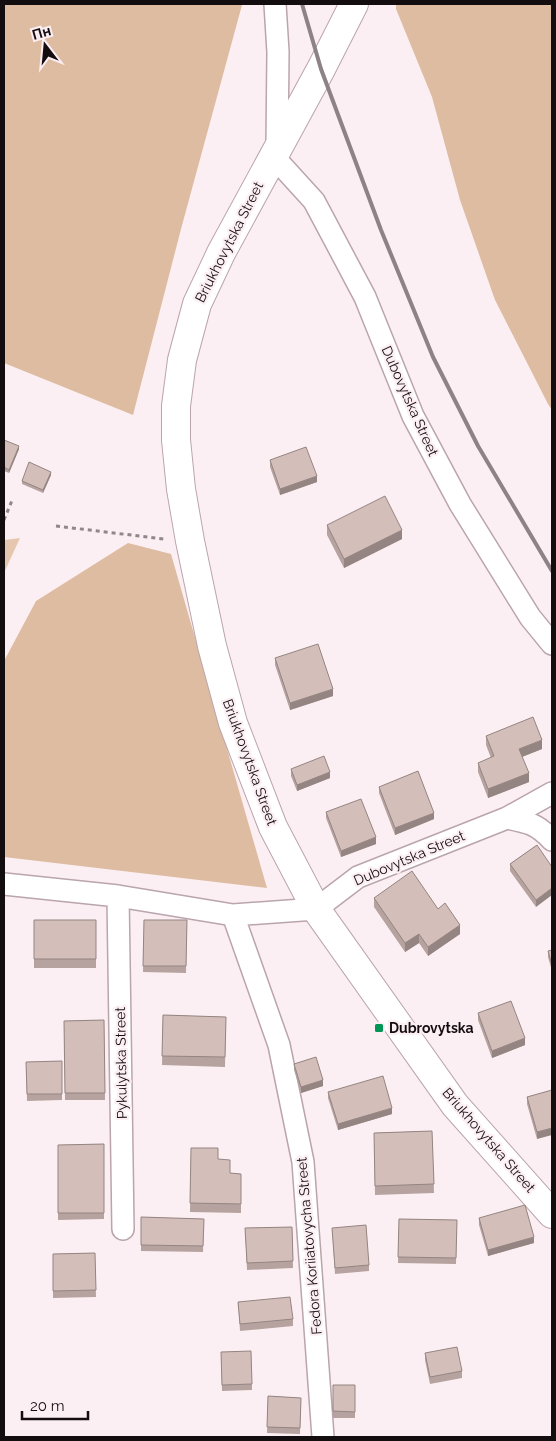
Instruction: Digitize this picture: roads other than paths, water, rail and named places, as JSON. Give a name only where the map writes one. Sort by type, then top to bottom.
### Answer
[{"type":"main road","name":"Briukhovytska Street","points":[[354,4],[321,69],[220,253],[197,304],[182,360],[176,406],[176,440],[181,489],[212,646],[233,723],[273,827],[316,909],[455,1105],[552,1214]]},
{"type":"street","points":[[275,4],[278,52],[275,151]]},
{"type":"street","name":"Dubovytska Street","points":[[275,151],[314,201],[365,298],[414,416],[460,504],[530,617],[552,644]]},
{"type":"street","name":"Dubovytska Street","points":[[316,909],[358,877],[507,818],[552,793]]},
{"type":"street","points":[[507,818],[527,822],[542,830],[552,840]]},
{"type":"street","points":[[4,884],[118,896],[233,915],[316,909]]},
{"type":"street","name":"Pykulytska Street","points":[[118,896],[123,1229]]},
{"type":"street","name":"Fedora Koriiatovycha Street","points":[[233,915],[278,1045],[303,1162],[323,1437]]},
{"type":"railway","points":[[302,4],[321,69],[381,230],[433,357],[478,446],[552,571]]},
{"type":"place","name":"Dubrovytska","points":[[379,1028]]}]
